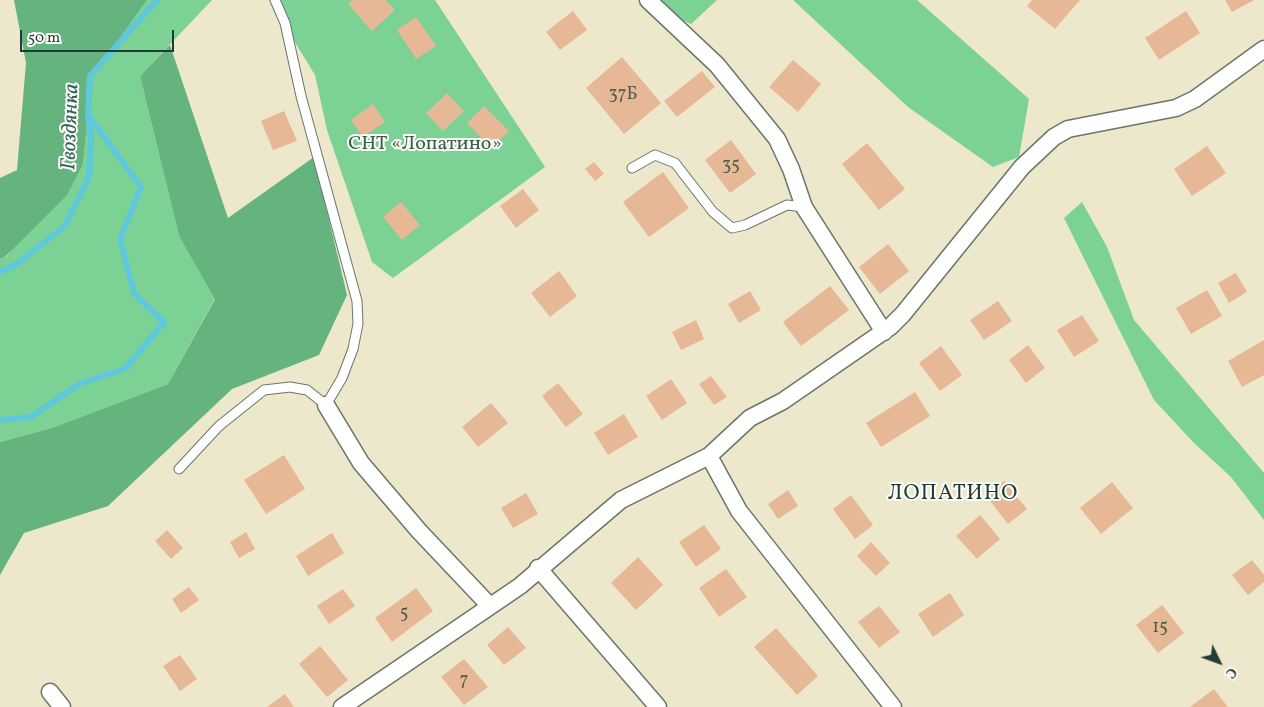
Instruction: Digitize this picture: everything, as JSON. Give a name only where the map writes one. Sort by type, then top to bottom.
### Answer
[{"type":"street","points":[[648,0],[717,65],[777,139],[791,168],[804,207],[884,332]]},
{"type":"street","points":[[342,707],[488,605],[520,586],[538,568],[621,500],[709,456],[750,418],[783,401],[884,332],[904,314],[1022,166],[1054,137],[1068,129],[1176,108],[1195,99],[1264,49]]},
{"type":"street","points":[[326,405],[361,463],[419,532],[488,605]]},
{"type":"street","points":[[709,456],[739,511],[893,707]]},
{"type":"street","points":[[538,568],[658,707]]},
{"type":"street","points":[[50,692],[62,707]]},
{"type":"lane","points":[[179,469],[219,426],[264,390],[290,386],[307,390],[326,405],[342,378],[353,349],[358,324],[357,301],[304,106],[285,23],[275,0]]},
{"type":"lane","points":[[632,168],[655,156],[675,163],[713,212],[732,228],[746,225],[787,205],[804,207]]},
{"type":"green space","points":[[14,0],[147,0],[92,78],[83,164],[67,195],[5,257],[0,259],[0,178],[17,170],[26,63]]},
{"type":"green space","points":[[147,0],[212,0],[140,76],[179,236],[215,298],[168,384],[52,428],[0,442],[0,259],[6,257],[83,164],[92,78]]},
{"type":"green space","name":"СНТ «Лопатино»","points":[[269,0],[435,0],[545,167],[393,278],[372,262],[327,130],[315,75]]},
{"type":"green space","points":[[659,0],[717,0],[691,24],[669,14]]},
{"type":"green space","points":[[793,0],[917,0],[1029,99],[1019,157],[993,167],[908,107]]},
{"type":"green space","points":[[170,45],[228,218],[314,157],[347,295],[319,355],[232,389],[108,506],[24,533],[0,575],[0,442],[52,428],[168,384],[215,299],[179,236],[140,76]]},
{"type":"green space","points":[[1082,202],[1107,247],[1134,320],[1264,473],[1264,520],[1231,477],[1194,443],[1154,400],[1064,218]]},
{"type":"building","points":[[353,0],[386,0],[395,10],[372,31],[348,4]]},
{"type":"building","points":[[1032,0],[1080,0],[1055,29],[1027,6]]},
{"type":"building","points":[[1225,0],[1254,0],[1232,12]]},
{"type":"building","points":[[573,11],[587,30],[560,50],[546,32]]},
{"type":"building","points":[[1186,11],[1200,33],[1159,60],[1145,38]]},
{"type":"building","points":[[416,17],[436,46],[416,59],[397,30]]},
{"type":"building","points":[[622,57],[661,103],[624,134],[586,88]]},
{"type":"building","points":[[793,60],[821,84],[798,112],[769,87]]},
{"type":"building","points":[[702,71],[715,87],[677,117],[664,101]]},
{"type":"building","points":[[447,93],[464,111],[443,131],[426,113]]},
{"type":"building","points":[[373,104],[385,122],[363,137],[351,120]]},
{"type":"building","points":[[484,106],[509,131],[491,148],[467,123]]},
{"type":"building","points":[[284,111],[297,141],[273,150],[261,121]]},
{"type":"building","points":[[731,140],[756,174],[730,193],[705,160]]},
{"type":"building","points":[[867,143],[905,189],[879,210],[842,164]]},
{"type":"building","points":[[1207,146],[1226,173],[1192,196],[1174,169]]},
{"type":"building","points":[[594,162],[604,174],[595,181],[585,169]]},
{"type":"building","points":[[663,172],[689,208],[649,237],[623,202]]},
{"type":"building","points":[[523,189],[539,210],[516,228],[500,206]]},
{"type":"building","points":[[401,202],[420,225],[402,240],[383,217]]},
{"type":"building","points":[[888,244],[909,271],[880,294],[859,267]]},
{"type":"building","points":[[559,271],[577,296],[550,317],[531,293]]},
{"type":"building","points":[[1236,273],[1247,292],[1229,303],[1218,283]]},
{"type":"building","points":[[830,286],[849,310],[801,346],[783,322]]},
{"type":"building","points":[[1207,290],[1222,316],[1191,334],[1176,308]]},
{"type":"building","points":[[750,291],[761,310],[739,323],[728,304]]},
{"type":"building","points":[[998,301],[1012,321],[984,340],[970,320]]},
{"type":"building","points":[[1082,315],[1099,341],[1074,357],[1057,330]]},
{"type":"building","points":[[696,320],[704,339],[681,350],[672,332]]},
{"type":"building","points":[[1264,340],[1264,375],[1242,387],[1228,361]]},
{"type":"building","points":[[1028,345],[1045,368],[1026,383],[1009,360]]},
{"type":"building","points":[[941,346],[962,375],[940,391],[919,363]]},
{"type":"building","points":[[711,376],[727,397],[714,405],[699,384]]},
{"type":"building","points":[[671,379],[687,403],[662,420],[646,396]]},
{"type":"building","points":[[558,383],[583,414],[566,427],[542,396]]},
{"type":"building","points":[[915,392],[930,416],[881,447],[866,423]]},
{"type":"building","points":[[491,403],[508,423],[478,447],[462,427]]},
{"type":"building","points":[[624,414],[638,437],[608,455],[594,433]]},
{"type":"building","points":[[284,455],[305,489],[266,514],[244,480]]},
{"type":"building","points":[[1004,481],[1027,509],[1008,524],[986,496]]},
{"type":"building","points":[[1112,482],[1133,508],[1101,534],[1080,508]]},
{"type":"building","points":[[788,490],[798,506],[778,519],[768,504]]},
{"type":"building","points":[[526,493],[538,514],[513,528],[501,508]]},
{"type":"building","points":[[851,495],[873,525],[855,539],[833,509]]},
{"type":"building","points":[[980,515],[1000,539],[977,559],[956,536]]},
{"type":"building","points":[[704,525],[721,549],[696,567],[679,542]]},
{"type":"building","points":[[167,530],[183,548],[171,559],[155,541]]},
{"type":"building","points":[[246,532],[255,549],[239,558],[230,542]]},
{"type":"building","points":[[332,533],[344,553],[308,576],[296,556]]},
{"type":"building","points":[[871,542],[890,563],[876,576],[857,556]]},
{"type":"building","points":[[638,557],[663,585],[636,610],[611,583]]},
{"type":"building","points":[[1252,560],[1264,575],[1264,582],[1248,595],[1232,575]]},
{"type":"building","points":[[726,569],[747,597],[719,617],[699,588]]},
{"type":"building","points":[[189,587],[199,600],[181,613],[172,599]]},
{"type":"building","points":[[416,588],[433,611],[392,642],[375,618]]},
{"type":"building","points":[[343,589],[355,606],[329,624],[317,606]]},
{"type":"building","points":[[950,593],[964,615],[933,637],[918,614]]},
{"type":"building","points":[[1162,605],[1184,633],[1158,653],[1136,625]]},
{"type":"building","points":[[879,606],[900,632],[879,648],[858,622]]},
{"type":"building","points":[[508,627],[526,648],[504,665],[487,645]]},
{"type":"building","points":[[776,628],[818,676],[797,695],[754,647]]},
{"type":"building","points":[[320,646],[348,680],[327,697],[299,664]]},
{"type":"building","points":[[180,655],[197,679],[180,691],[163,666]]},
{"type":"building","points":[[464,659],[488,687],[464,705],[441,677]]},
{"type":"building","points":[[1214,689],[1228,707],[1190,707]]},
{"type":"building","points":[[285,694],[294,707],[267,707]]},
{"type":"waterway","name":"Гвоздянка","points":[[0,272],[18,263],[64,227],[89,177],[91,137],[88,115],[90,76],[157,0]]},
{"type":"waterway","points":[[0,420],[31,417],[79,384],[126,368],[164,322],[134,293],[120,239],[141,187],[88,115]]},
{"type":"district","name":"ЛОПАТИНО","points":[[953,495]]}]
